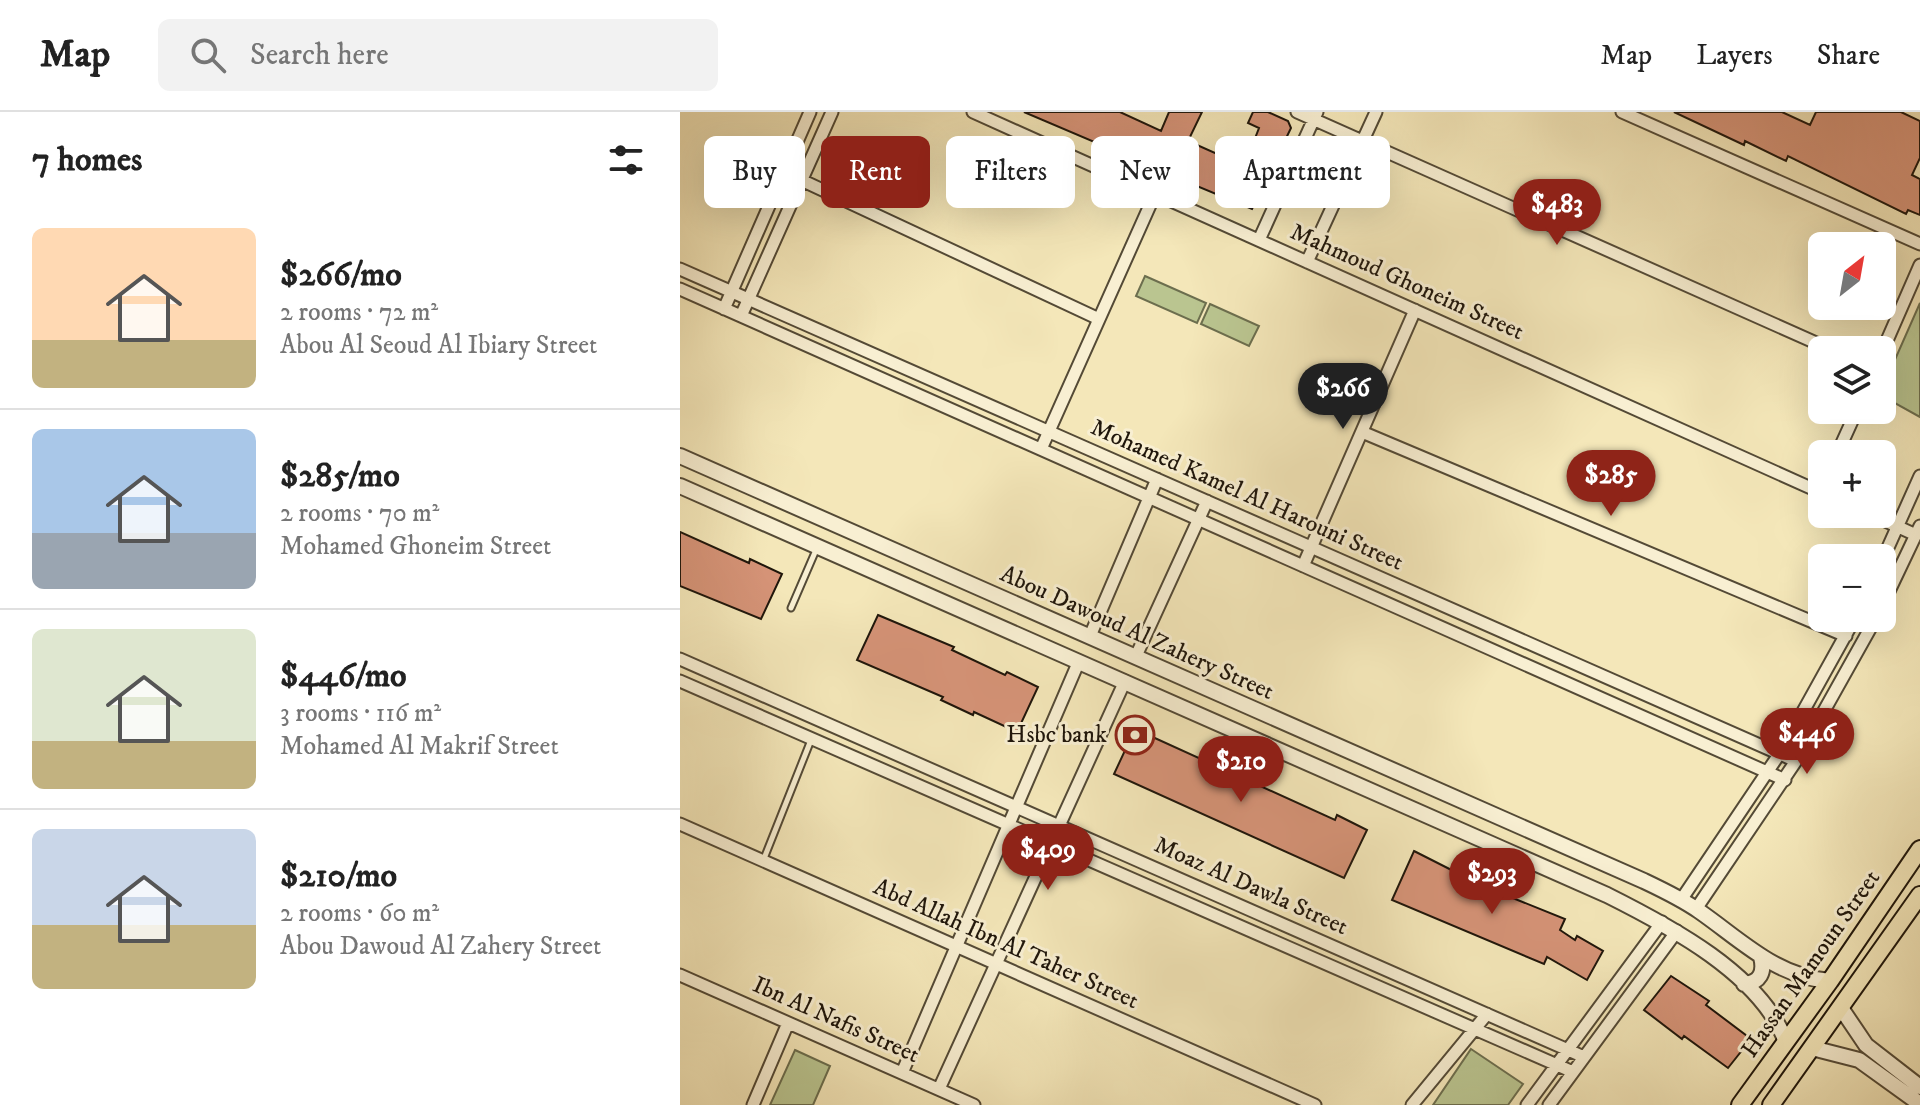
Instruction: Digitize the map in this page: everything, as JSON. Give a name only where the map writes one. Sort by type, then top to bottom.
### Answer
[{"type":"main road","name":"Hassan Mamoun Street","points":[[1740,1105],[1920,849]]},
{"type":"main road","name":"Hassan Mamoun Street","points":[[1771,1105],[1920,895]]},
{"type":"street","points":[[800,136],[810,112]]},
{"type":"street","points":[[805,173],[832,112]]},
{"type":"street","name":"Mahmoud Ghoneim Street","points":[[973,112],[1091,165]]},
{"type":"street","points":[[1297,112],[1315,116],[1353,136]]},
{"type":"street","points":[[1364,136],[1376,112]]},
{"type":"street","points":[[1622,112],[1920,244]]},
{"type":"street","points":[[1259,240],[1315,116]]},
{"type":"street","points":[[1390,153],[1808,339]]},
{"type":"street","points":[[805,181],[1099,319]]},
{"type":"street","points":[[724,309],[768,208]]},
{"type":"street","points":[[741,316],[789,208]]},
{"type":"street","points":[[1041,449],[1149,208]]},
{"type":"street","name":"Mahmoud Ghoneim Street","points":[[1187,208],[1808,485]]},
{"type":"street","points":[[1307,262],[1332,208]]},
{"type":"street","points":[[1889,336],[1920,265]]},
{"type":"street","name":"Mohamed Kamel Al Harouni Street","points":[[680,269],[1796,761]]},
{"type":"street","name":"Mohamed Kamel Al Harouni Street","points":[[680,289],[1785,780]]},
{"type":"street","points":[[1303,566],[1415,310]]},
{"type":"street","points":[[1362,432],[1846,636]]},
{"type":"street","name":"Abou Dawoud Al Zahery Street","points":[[680,456],[1681,900],[1761,957],[1792,974],[1830,981]]},
{"type":"street","points":[[695,492],[707,480],[706,468]]},
{"type":"street","points":[[1890,544],[1920,476]]},
{"type":"street","points":[[1090,636],[1157,479]]},
{"type":"street","points":[[726,505],[723,497],[725,488],[735,480]]},
{"type":"street","name":"Abou Dawoud Al Zahery Street","points":[[680,486],[1466,832],[1662,922],[1744,984],[1770,1009],[1786,1042]]},
{"type":"street","points":[[1136,656],[1207,501]]},
{"type":"street","points":[[1896,577],[1918,531],[1898,527]]},
{"type":"street","points":[[1681,900],[1780,753],[1848,632]]},
{"type":"street","points":[[1696,909],[1785,780],[1869,632]]},
{"type":"street","name":"Moaz Al Dawla Street","points":[[680,659],[1584,1057]]},
{"type":"street","points":[[902,1073],[1079,661]]},
{"type":"street","name":"Moaz Al Dawla Street","points":[[680,681],[1573,1072]]},
{"type":"street","points":[[939,1089],[1125,681]]},
{"type":"street","points":[[1466,832],[1477,807]]},
{"type":"street","name":"Abd Allah Ibn Al Taher Street","points":[[680,824],[1315,1105]]},
{"type":"street","points":[[1527,1105],[1662,922]]},
{"type":"street","points":[[1549,1105],[1677,931]]},
{"type":"street","points":[[1744,984],[1760,977],[1763,966],[1761,957]]},
{"type":"street","name":"Ibn Al Nafis Street","points":[[680,975],[974,1105]]},
{"type":"street","points":[[1841,1008],[1866,1045],[1917,1079]]},
{"type":"street","points":[[1412,1105],[1487,1014]]},
{"type":"street","points":[[753,1105],[788,1023]]},
{"type":"street","points":[[1859,1060],[1860,1049],[1866,1045]]},
{"type":"street","points":[[1812,1048],[1859,1060],[1920,1104]]},
{"type":"lane","points":[[791,608],[819,545]]},
{"type":"lane","points":[[763,861],[812,739]]},
{"type":"green space","points":[[1145,276],[1206,303],[1197,323],[1136,296]]},
{"type":"green space","points":[[1920,303],[1920,417],[1896,404],[1896,357]]},
{"type":"green space","points":[[1210,304],[1259,326],[1249,346],[1201,324]]},
{"type":"green space","points":[[1471,1049],[1523,1084],[1508,1105],[1433,1105]]},
{"type":"green space","points":[[795,1050],[830,1066],[813,1105],[770,1105]]},
{"type":"building","points":[[1024,112],[1120,112],[1161,131],[1169,112],[1202,112],[1190,136],[1091,136],[1091,140]]},
{"type":"building","points":[[1253,112],[1268,112],[1288,121],[1291,128],[1287,136],[1256,136],[1259,128],[1248,123]]},
{"type":"building","points":[[1674,112],[1782,112],[1810,125],[1816,112],[1901,112],[1920,121],[1920,158],[1912,175],[1920,179],[1920,215],[1908,210],[1906,214],[1788,156],[1786,161],[1745,141],[1744,145]]},
{"type":"building","points":[[1199,146],[1215,153],[1215,194],[1199,187]]},
{"type":"building","points":[[680,532],[782,574],[761,619],[680,586]]},
{"type":"building","points":[[878,615],[954,647],[952,650],[1005,675],[1007,672],[1038,687],[1017,732],[974,712],[973,715],[941,700],[943,697],[857,660]]},
{"type":"building","points":[[1135,729],[1335,820],[1337,815],[1367,830],[1344,878],[1114,774]]},
{"type":"building","points":[[1414,851],[1483,886],[1565,919],[1560,930],[1575,940],[1577,936],[1603,951],[1587,980],[1547,957],[1544,964],[1392,900]]},
{"type":"building","points":[[1671,976],[1709,1001],[1706,1005],[1751,1039],[1728,1068],[1644,1010]]},
{"type":"place","name":"Hsbc bank","points":[[1135,735]]}]
